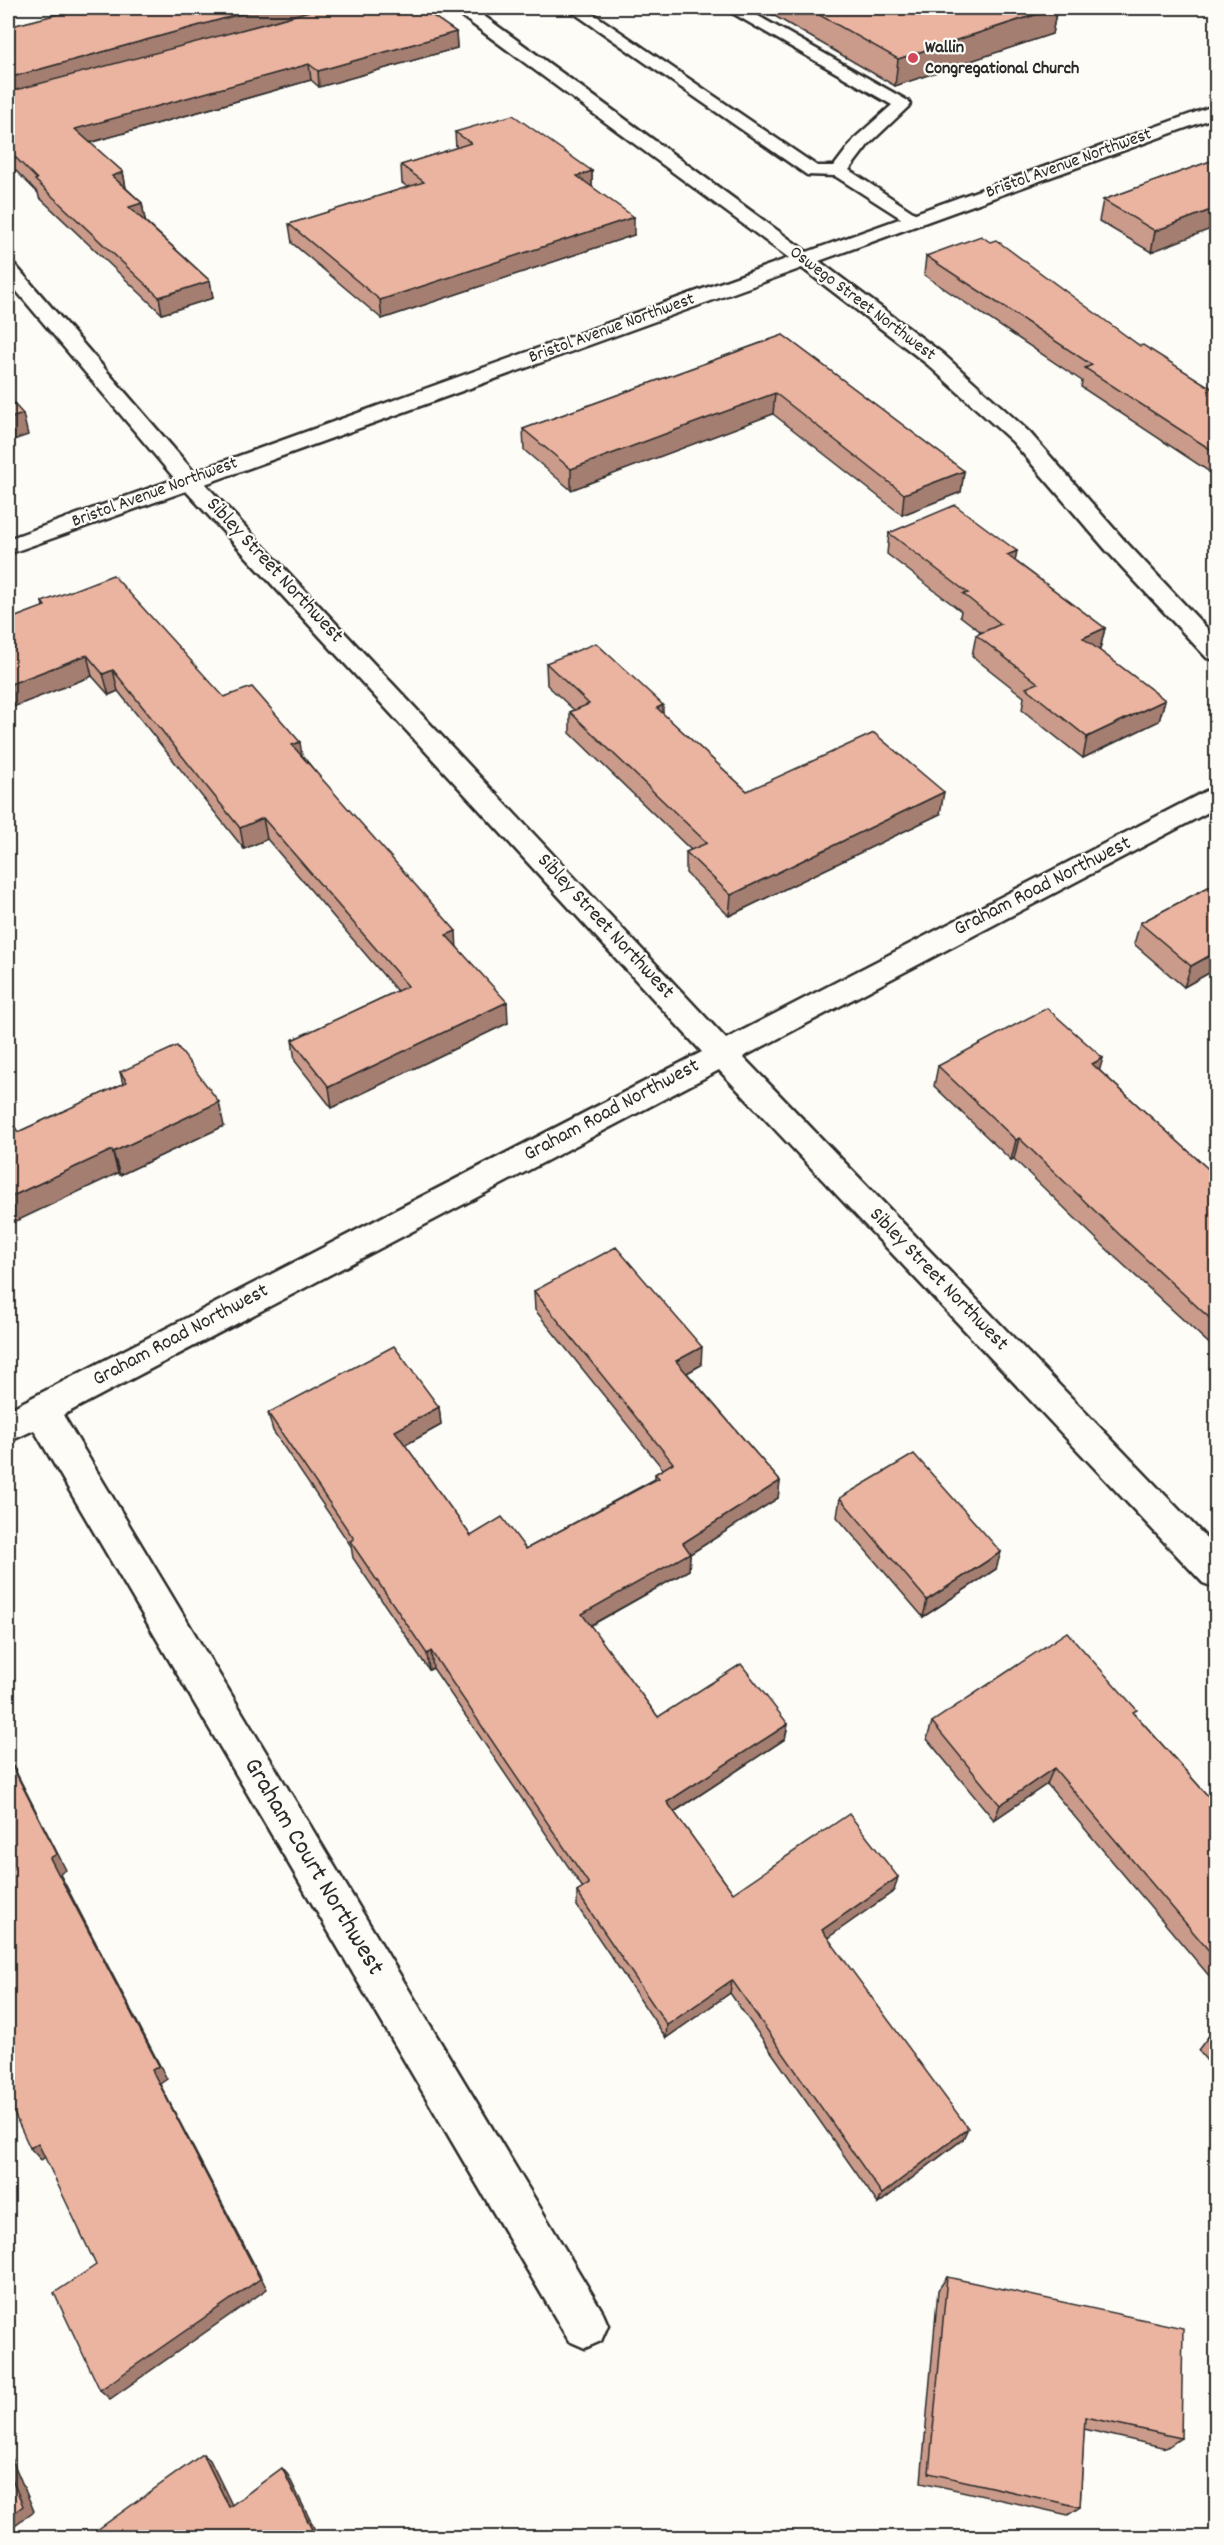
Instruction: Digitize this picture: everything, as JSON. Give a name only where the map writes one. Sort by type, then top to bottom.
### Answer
[{"type":"street","name":"Oswego Street Northwest","points":[[462,8],[805,260],[935,359],[1021,437],[1115,545],[1216,652]]},
{"type":"street","name":"Bristol Avenue Northwest","points":[[8,547],[1216,111]]},
{"type":"street","name":"Sibley Street Northwest","points":[[8,269],[189,480],[722,1053],[1216,1572]]},
{"type":"street","name":"Graham Road Northwest","points":[[24,1418],[1216,797]]},
{"type":"street","name":"Graham Court Northwest","points":[[24,1418],[585,2325]]},
{"type":"lane","points":[[576,8],[813,171],[839,171],[916,220]]},
{"type":"lane","points":[[734,8],[902,104],[862,141],[839,171]]},
{"type":"building","points":[[82,8],[262,8],[8,78],[8,27]]},
{"type":"building","points":[[320,8],[421,8],[456,32],[318,71],[309,64],[75,129],[123,172],[112,176],[142,203],[129,207],[210,281],[159,297],[35,180],[37,179],[8,150],[8,92]]},
{"type":"building","points":[[807,8],[1055,8],[898,59]]},
{"type":"building","points":[[513,115],[592,171],[577,176],[634,217],[380,300],[289,224],[424,182],[401,165],[471,143],[455,132]]},
{"type":"building","points":[[1216,159],[1216,208],[1155,231],[1103,200]]},
{"type":"building","points":[[981,236],[990,242],[996,240],[1140,346],[1143,345],[1216,391],[1216,453],[1085,368],[1092,365],[926,256]]},
{"type":"building","points":[[783,335],[964,471],[904,494],[775,393],[571,469],[523,429]]},
{"type":"building","points":[[8,397],[23,414],[8,419]]},
{"type":"building","points":[[955,505],[1017,551],[1007,555],[1105,628],[1083,638],[1165,700],[1087,737],[1026,688],[1038,683],[976,635],[1001,624],[963,594],[968,593],[889,533]]},
{"type":"building","points":[[113,575],[224,697],[252,687],[300,742],[292,745],[456,931],[446,935],[507,1002],[329,1087],[292,1040],[408,986],[263,818],[240,828],[113,670],[103,674],[87,655],[8,685],[8,620],[45,606],[42,602]]},
{"type":"building","points":[[596,643],[663,705],[657,708],[747,791],[874,733],[944,792],[731,895],[686,852],[707,843],[570,712],[589,704],[546,663]]},
{"type":"building","points":[[1216,883],[1216,952],[1191,966],[1140,923]]},
{"type":"building","points":[[1047,1008],[1103,1058],[1092,1064],[1216,1176],[1216,1180],[1212,1183],[1216,1187],[1216,1324],[1019,1138],[1016,1140],[938,1066]]},
{"type":"building","points":[[177,1046],[219,1102],[8,1198],[8,1123],[11,1121],[18,1132],[127,1082],[120,1072]]},
{"type":"building","points":[[616,1247],[702,1347],[676,1361],[780,1481],[683,1543],[690,1553],[582,1614],[658,1717],[741,1664],[788,1724],[667,1802],[733,1893],[849,1814],[898,1877],[822,1930],[968,2128],[882,2194],[732,1980],[667,2025],[577,1892],[589,1884],[431,1651],[427,1654],[350,1541],[354,1539],[268,1413],[394,1346],[439,1407],[395,1431],[471,1536],[502,1517],[526,1549],[659,1478],[655,1474],[673,1463],[534,1291]]},
{"type":"building","points":[[914,1454],[1001,1552],[927,1600],[840,1498]]},
{"type":"building","points":[[1067,1632],[1137,1710],[1133,1712],[1216,1805],[1216,1959],[1054,1768],[1000,1805],[932,1722]]},
{"type":"building","points":[[8,1758],[57,1854],[50,1858],[159,2066],[152,2070],[260,2279],[100,2390],[54,2293],[96,2265],[38,2143],[30,2148],[8,2100]]},
{"type":"building","points":[[1216,2031],[1216,2047],[1208,2037]]},
{"type":"building","points":[[947,2277],[1183,2328],[1181,2438],[1085,2417],[1080,2507],[929,2473]]},
{"type":"building","points":[[203,2454],[229,2507],[282,2468],[316,2538],[86,2538]]},
{"type":"building","points":[[8,2469],[23,2506],[8,2517]]},
{"type":"place","name":"Wallin Congregational Church","points":[[913,58]]}]
